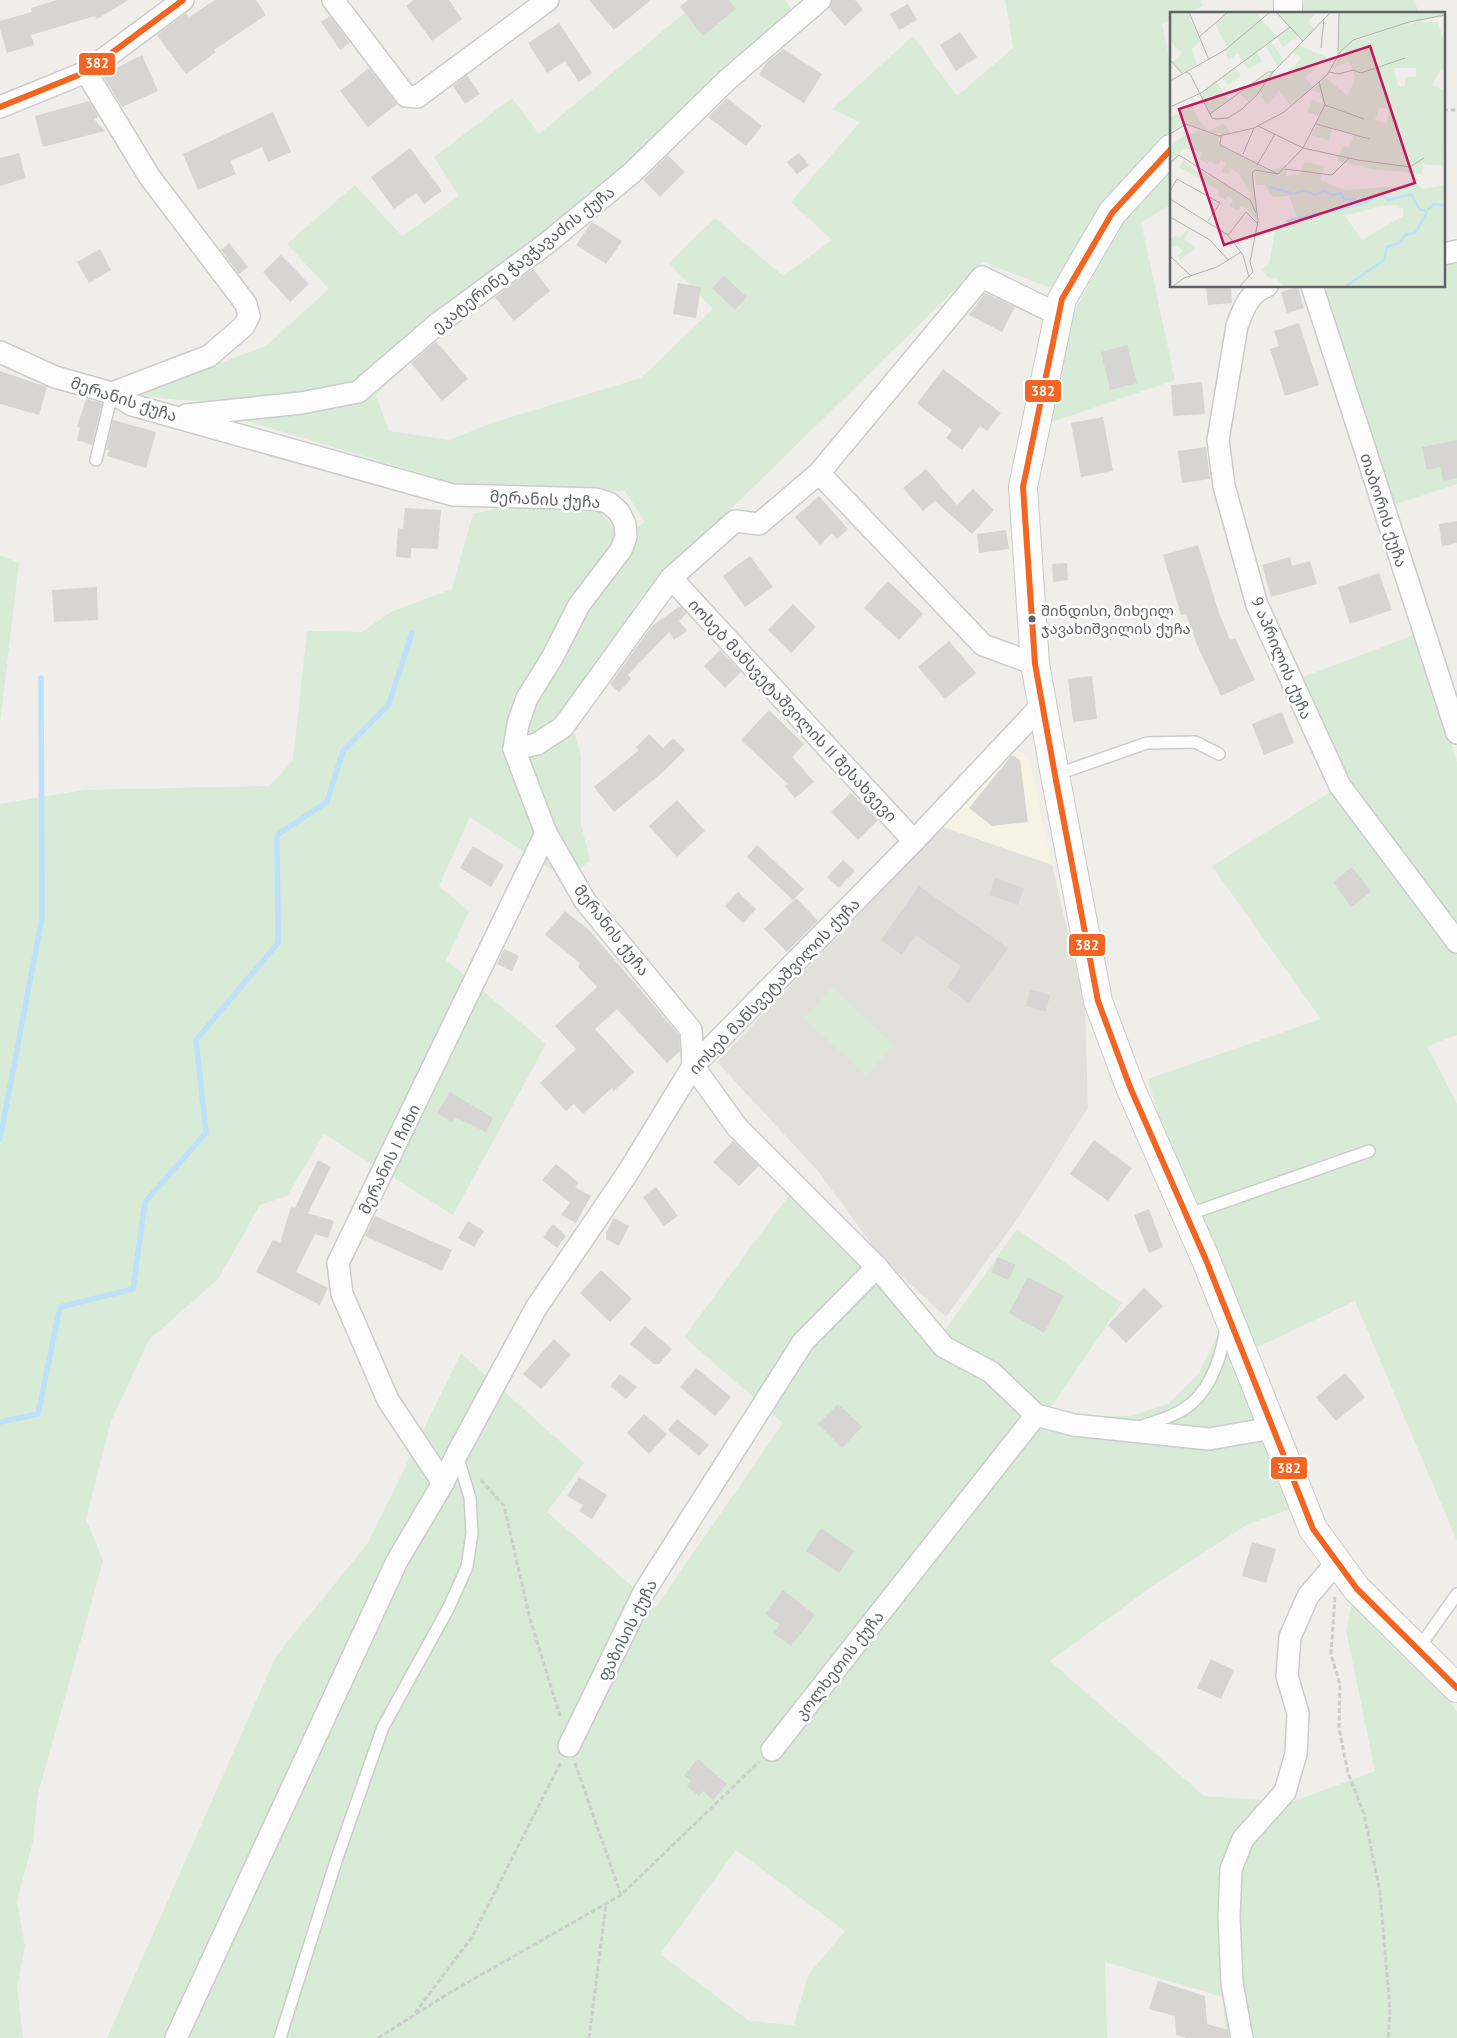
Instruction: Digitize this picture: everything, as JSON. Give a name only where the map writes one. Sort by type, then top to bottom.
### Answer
[{"type":"main road","points":[[1170,150],[1112,213],[1062,299],[1057,314],[1023,487],[1035,664],[1055,775],[1098,1000],[1130,1087],[1187,1215],[1313,1529],[1357,1589],[1457,1688]]},
{"type":"street","points":[[0,107],[86,72],[183,0]]},
{"type":"street","points":[[332,0],[406,96],[412,98],[548,0]]},
{"type":"street","name":"ეკატერინე ჭავჭავაძის ქუჩა","points":[[177,416],[301,403],[358,392],[436,326],[546,244],[634,172],[726,81],[820,0]]},
{"type":"street","points":[[86,72],[149,176],[246,304],[249,316],[244,326],[209,356],[112,393]]},
{"type":"street","points":[[1444,254],[1457,251]]},
{"type":"street","points":[[514,749],[537,744],[563,727],[671,578],[735,521],[759,524],[819,473],[982,276],[1057,314]]},
{"type":"street","name":"9 აპრილის ქუჩა","points":[[1264,288],[1252,296],[1243,308],[1237,326],[1218,440],[1224,486],[1257,605],[1340,786],[1457,942]]},
{"type":"street","name":"თაბორის ქუჩა","points":[[1313,288],[1457,734]]},
{"type":"street","name":"მერანის ქუჩა","points":[[0,352],[55,377],[112,393],[132,405],[177,416],[453,495],[596,499],[609,503],[619,512],[626,524],[626,537],[621,550],[579,605],[552,658],[527,698],[518,724],[514,749],[546,833],[585,901],[691,1030],[693,1066]]},
{"type":"street","points":[[819,473],[984,645],[1035,664]]},
{"type":"street","name":"იოსებ მანსვეტაშვილის II შესახვევი","points":[[671,578],[914,841]]},
{"type":"street","name":"იოსებ მანსვეტაშვილის ქუჩა","points":[[176,2038],[397,1561],[444,1483],[456,1454],[536,1308],[627,1174],[693,1066],[914,841],[1042,705]]},
{"type":"street","name":"მერანის I ჩიხი","points":[[444,1483],[388,1400],[342,1294],[338,1263],[546,833]]},
{"type":"street","points":[[693,1066],[737,1127],[877,1267],[944,1347],[991,1372],[1036,1415],[1074,1425],[1209,1439],[1272,1428]]},
{"type":"street","name":"ფაზისის ქუჩა","points":[[569,1746],[644,1592],[803,1342],[877,1267]]},
{"type":"street","name":"კოლხეთის ქუჩა","points":[[772,1750],[1036,1415]]},
{"type":"street","points":[[1242,2038],[1232,1983],[1229,1917],[1231,1869],[1243,1840],[1285,1792],[1296,1754],[1298,1713],[1287,1676],[1290,1637],[1308,1596],[1337,1562]]},
{"type":"lane","points":[[96,460],[112,393]]},
{"type":"lane","points":[[1055,775],[1147,743],[1195,742],[1219,754]]},
{"type":"lane","points":[[1187,1215],[1369,1151]]},
{"type":"lane","points":[[1130,1431],[1184,1409],[1204,1390],[1222,1352],[1229,1317]]},
{"type":"lane","points":[[280,2038],[336,1861],[383,1727],[448,1609],[467,1567],[472,1533],[470,1498],[456,1454]]},
{"type":"lane","points":[[1418,1649],[1457,1594]]},
{"type":"path","points":[[1444,110],[1457,110]]},
{"type":"path","points":[[456,1454],[504,1506],[530,1619],[569,1746],[621,1896]]},
{"type":"path","points":[[1337,1562],[1330,1654],[1340,1685],[1339,1728],[1348,1773],[1364,1814],[1380,1892],[1390,2011],[1388,2038]]},
{"type":"path","points":[[413,2016],[472,1937],[569,1746]]},
{"type":"path","points":[[378,2038],[606,1903],[621,1896],[772,1750]]},
{"type":"path","points":[[589,2038],[606,1903]]},
{"type":"shaded area","points":[[1013,748],[1029,757],[1052,865],[943,827]]},
{"type":"shaded area","points":[[943,827],[1052,865],[1085,1007],[1088,1108],[1020,1215],[946,1317],[881,1257],[818,1171],[717,1062]]},
{"type":"green space","points":[[700,0],[785,0],[792,10],[712,77],[631,163],[584,196],[598,215],[443,331],[376,395],[389,431],[449,440],[495,422],[641,378],[713,309],[669,263],[715,218],[783,276],[832,240],[791,202],[860,122],[832,109],[913,36],[957,96],[1013,48],[1005,0],[1201,0],[1203,6],[1189,12],[1170,12],[1170,20],[1162,24],[1170,61],[1170,134],[1122,180],[1075,247],[1056,290],[983,262],[641,597],[567,708],[581,757],[581,824],[590,861],[566,879],[470,817],[439,886],[469,911],[446,960],[546,1044],[453,1215],[324,1134],[287,1196],[260,1205],[218,1279],[149,1340],[111,1421],[86,1519],[103,1561],[38,1794],[33,1841],[17,1901],[25,1946],[17,1987],[23,2038],[0,2038],[0,804],[84,790],[270,786],[293,760],[307,631],[362,632],[391,612],[452,589],[473,514],[494,509],[598,508],[614,530],[613,544],[645,522],[625,491],[467,487],[240,419],[235,402],[179,400],[132,395],[266,346],[329,289],[287,244],[355,185],[402,236],[459,196],[434,157],[512,98],[539,134]]},
{"type":"green space","points":[[1304,0],[1415,0],[1418,12],[1301,12]]},
{"type":"green space","points":[[1170,166],[1170,206],[1141,222],[1175,380],[1043,425],[1071,318],[1116,232],[1152,184]]},
{"type":"green space","points":[[1457,251],[1457,484],[1384,508],[1313,288],[1444,288],[1444,254]]},
{"type":"green space","points":[[0,555],[19,563],[0,723]]},
{"type":"green space","points":[[1416,634],[1457,762],[1457,929],[1358,800],[1301,678]]},
{"type":"green space","points":[[1334,790],[1457,942],[1457,1035],[1427,1046],[1457,1104],[1457,1541],[1355,1301],[1243,1354],[1187,1215],[1148,1079],[1321,1019],[1212,866]]},
{"type":"green space","points":[[832,987],[894,1045],[866,1076],[804,1018]]},
{"type":"green space","points":[[791,1193],[941,1336],[1017,1229],[1122,1303],[1049,1410],[1074,1416],[1131,1416],[1168,1404],[1199,1373],[1219,1332],[1294,1508],[1248,1524],[1154,1585],[1050,1661],[1204,1796],[1292,1802],[1375,1771],[1346,1630],[1353,1599],[1438,1683],[1457,1712],[1457,2038],[1226,2038],[1223,1997],[1105,1962],[1107,2038],[107,2038],[276,1656],[368,1543],[461,1353],[584,1463],[547,1512],[656,1607],[783,1423],[684,1337]],"holes":[[[736,1850],[845,1931],[808,1975],[794,2025],[749,2021],[660,1954]]]},
{"type":"building","points":[[57,0],[128,0],[97,19],[95,16],[31,35],[34,45],[7,53],[0,29],[0,21],[32,12],[31,8]]},
{"type":"building","points":[[215,0],[256,0],[266,15],[214,50],[216,52],[186,74],[157,35],[186,13],[189,17]]},
{"type":"building","points":[[414,0],[449,0],[462,19],[432,41],[406,6]]},
{"type":"building","points":[[589,0],[651,0],[614,30]]},
{"type":"building","points":[[688,0],[729,0],[736,9],[703,36],[680,7]]},
{"type":"building","points":[[832,0],[855,0],[863,9],[845,26],[829,8]]},
{"type":"building","points":[[908,4],[917,20],[899,30],[890,14]]},
{"type":"building","points":[[330,16],[350,43],[340,50],[321,22]]},
{"type":"building","points":[[559,23],[592,73],[579,82],[565,61],[547,73],[528,43]]},
{"type":"building","points":[[960,32],[977,57],[956,71],[940,45]]},
{"type":"building","points":[[783,49],[822,74],[804,103],[759,75],[766,63]]},
{"type":"building","points":[[142,55],[158,91],[122,107],[103,75]]},
{"type":"building","points":[[369,68],[397,104],[368,127],[340,91]]},
{"type":"building","points":[[467,75],[480,94],[465,104],[453,86]]},
{"type":"building","points":[[727,98],[762,126],[746,146],[708,117]]},
{"type":"building","points":[[89,101],[99,117],[94,119],[105,131],[43,147],[35,116]]},
{"type":"building","points":[[273,112],[291,152],[268,162],[262,147],[230,161],[236,174],[198,190],[183,154]]},
{"type":"building","points":[[410,148],[442,191],[424,204],[416,193],[394,209],[371,177]]},
{"type":"building","points":[[19,153],[26,178],[0,186],[0,158]]},
{"type":"building","points":[[799,153],[809,165],[797,174],[787,162]]},
{"type":"building","points":[[668,155],[685,172],[660,197],[643,180]]},
{"type":"building","points":[[592,222],[622,241],[606,264],[576,245]]},
{"type":"building","points":[[229,243],[248,267],[239,274],[221,250]]},
{"type":"building","points":[[100,249],[111,270],[89,283],[77,262]]},
{"type":"building","points":[[281,255],[309,284],[290,302],[263,272]]},
{"type":"building","points":[[533,269],[550,291],[514,321],[495,297]]},
{"type":"building","points":[[724,276],[747,297],[735,310],[712,288]]},
{"type":"building","points":[[678,283],[701,287],[696,318],[673,314]]},
{"type":"building","points":[[1206,288],[1231,288],[1232,303],[1208,305]]},
{"type":"building","points":[[1298,288],[1304,308],[1287,313],[1281,292]]},
{"type":"building","points":[[985,293],[1015,307],[1002,332],[969,315]]},
{"type":"building","points":[[1299,323],[1319,385],[1285,396],[1270,349],[1279,346],[1274,331]]},
{"type":"building","points":[[436,341],[468,379],[442,401],[411,363]]},
{"type":"building","points":[[1127,345],[1137,383],[1110,390],[1101,352]]},
{"type":"building","points":[[943,369],[1001,413],[987,431],[980,426],[962,450],[946,438],[952,430],[917,404]]},
{"type":"building","points":[[0,371],[47,387],[39,415],[0,404]]},
{"type":"building","points":[[1202,382],[1205,414],[1173,416],[1171,385]]},
{"type":"building","points":[[86,399],[102,403],[92,445],[77,440],[80,428],[77,427]]},
{"type":"building","points":[[1103,417],[1113,471],[1081,477],[1071,423]]},
{"type":"building","points":[[113,420],[156,432],[146,468],[107,456],[109,450],[106,450]]},
{"type":"building","points":[[1457,440],[1457,478],[1443,481],[1441,467],[1427,470],[1422,447]]},
{"type":"building","points":[[1206,447],[1210,479],[1182,483],[1178,451]]},
{"type":"building","points":[[926,469],[957,505],[973,489],[994,510],[972,534],[935,501],[923,511],[903,488]]},
{"type":"building","points":[[819,496],[848,529],[837,539],[832,533],[820,545],[795,517]]},
{"type":"building","points":[[405,508],[441,510],[438,549],[411,548],[411,558],[396,557],[398,528],[403,529]]},
{"type":"building","points":[[1457,521],[1457,543],[1442,546],[1439,524]]},
{"type":"building","points":[[1006,530],[1009,549],[979,553],[977,534]]},
{"type":"building","points":[[1198,545],[1219,613],[1230,640],[1235,638],[1255,680],[1221,696],[1197,645],[1186,614],[1181,615],[1163,555]]},
{"type":"building","points":[[750,556],[773,587],[745,607],[723,576]]},
{"type":"building","points":[[1290,557],[1292,566],[1310,561],[1317,584],[1271,597],[1262,565]]},
{"type":"building","points":[[1067,563],[1068,580],[1053,582],[1052,564]]},
{"type":"building","points":[[1379,573],[1392,610],[1350,624],[1338,587]]},
{"type":"building","points":[[888,581],[923,614],[899,640],[864,608]]},
{"type":"building","points":[[97,587],[98,620],[54,622],[52,590]]},
{"type":"building","points":[[793,604],[816,627],[791,653],[768,630]]},
{"type":"building","points":[[680,606],[687,613],[679,621],[687,631],[674,640],[669,632],[628,675],[631,679],[619,692],[610,684],[652,626]]},
{"type":"building","points":[[949,641],[976,673],[945,699],[918,667]]},
{"type":"building","points":[[720,650],[741,672],[725,688],[704,666]]},
{"type":"building","points":[[1092,676],[1097,719],[1073,722],[1068,679]]},
{"type":"building","points":[[769,710],[804,744],[792,757],[814,782],[795,798],[785,786],[788,784],[741,740]]},
{"type":"building","points":[[1282,712],[1294,743],[1264,755],[1252,724]]},
{"type":"building","points":[[649,734],[663,748],[673,738],[685,750],[663,772],[614,812],[594,787],[639,750],[636,747]]},
{"type":"building","points":[[1012,755],[1020,760],[1028,822],[992,826],[969,808]]},
{"type":"building","points":[[851,793],[878,820],[858,840],[831,812]]},
{"type":"building","points":[[677,800],[705,831],[677,857],[649,826]]},
{"type":"building","points":[[757,845],[804,889],[793,900],[747,857]]},
{"type":"building","points":[[473,846],[504,865],[491,887],[460,868]]},
{"type":"building","points":[[843,860],[855,871],[839,888],[827,877]]},
{"type":"building","points":[[1352,867],[1371,892],[1351,907],[1333,882]]},
{"type":"building","points":[[995,878],[1024,888],[1018,905],[989,895]]},
{"type":"building","points":[[919,886],[1008,948],[969,1003],[947,987],[961,966],[916,935],[902,955],[881,940]]},
{"type":"building","points":[[738,892],[756,909],[743,923],[725,906]]},
{"type":"building","points":[[796,898],[818,921],[787,952],[764,929]]},
{"type":"building","points":[[565,911],[589,930],[679,1035],[680,1051],[667,1063],[617,1009],[595,1029],[634,1072],[614,1091],[612,1088],[583,1114],[574,1104],[566,1111],[540,1083],[576,1049],[555,1026],[597,987],[578,967],[580,963],[545,935]]},
{"type":"building","points":[[504,949],[519,956],[512,971],[497,964]]},
{"type":"building","points":[[1030,989],[1050,995],[1046,1012],[1026,1006]]},
{"type":"building","points":[[450,1092],[493,1118],[486,1132],[455,1117],[452,1122],[437,1113]]},
{"type":"building","points":[[1094,1140],[1132,1168],[1108,1201],[1070,1174]]},
{"type":"building","points":[[733,1141],[759,1166],[739,1186],[713,1162]]},
{"type":"building","points":[[318,1160],[331,1167],[308,1213],[334,1221],[328,1238],[315,1234],[296,1272],[328,1288],[320,1305],[256,1272],[273,1240],[280,1243],[291,1207],[295,1208]]},
{"type":"building","points":[[556,1164],[579,1183],[575,1187],[591,1196],[576,1223],[561,1215],[570,1203],[542,1180]]},
{"type":"building","points":[[656,1187],[678,1216],[664,1226],[643,1197]]},
{"type":"building","points":[[1149,1209],[1163,1247],[1149,1253],[1134,1215]]},
{"type":"building","points":[[375,1216],[452,1250],[442,1271],[365,1236]]},
{"type":"building","points":[[614,1218],[629,1226],[619,1246],[606,1239],[606,1233]]},
{"type":"building","points":[[468,1221],[484,1231],[474,1247],[458,1238]]},
{"type":"building","points":[[553,1224],[566,1236],[557,1248],[543,1237]]},
{"type":"building","points":[[998,1257],[1016,1265],[1008,1280],[991,1272]]},
{"type":"building","points":[[601,1270],[632,1299],[610,1322],[580,1293]]},
{"type":"building","points":[[1028,1277],[1064,1296],[1044,1333],[1009,1313]]},
{"type":"building","points":[[1144,1288],[1163,1306],[1126,1343],[1108,1325]]},
{"type":"building","points":[[645,1326],[672,1349],[659,1364],[654,1364],[630,1344]]},
{"type":"building","points":[[554,1339],[571,1355],[541,1389],[523,1374]]},
{"type":"building","points":[[696,1368],[731,1397],[715,1416],[680,1387]]},
{"type":"building","points":[[1345,1373],[1365,1397],[1336,1421],[1316,1397]]},
{"type":"building","points":[[620,1374],[637,1387],[626,1399],[610,1386]]},
{"type":"building","points":[[838,1404],[862,1427],[842,1448],[818,1424]]},
{"type":"building","points":[[644,1414],[667,1434],[649,1454],[627,1433]]},
{"type":"building","points":[[677,1419],[709,1445],[699,1456],[668,1430]]},
{"type":"building","points":[[579,1477],[607,1495],[592,1519],[579,1511],[583,1505],[567,1496]]},
{"type":"building","points":[[821,1528],[854,1551],[839,1573],[806,1551]]},
{"type":"building","points":[[1252,1542],[1276,1549],[1266,1583],[1242,1576]]},
{"type":"building","points":[[783,1590],[815,1615],[791,1646],[773,1633],[780,1625],[765,1614]]},
{"type":"building","points":[[1211,1659],[1234,1670],[1221,1699],[1197,1688]]},
{"type":"building","points":[[698,1759],[727,1784],[713,1800],[703,1791],[699,1796],[687,1786],[691,1781],[684,1775]]},
{"type":"building","points":[[1158,1981],[1205,1996],[1207,2024],[1228,2030],[1229,2038],[1186,2038],[1176,2035],[1175,2016],[1149,2009]]},
{"type":"waterway","points":[[0,1422],[38,1414],[60,1307],[133,1289],[145,1202],[206,1133],[196,1040],[278,943],[277,835],[327,802],[343,751],[389,704],[412,633]]},
{"type":"waterway","points":[[0,1139],[42,918],[41,678]]},
{"type":"transit line","name":"382","points":[[0,107],[86,72],[183,0]]},
{"type":"transit line","name":"382","points":[[1170,150],[1112,213],[1062,299],[1023,487],[1035,664],[1055,775],[1098,1001],[1130,1087],[1206,1260],[1313,1529],[1357,1589],[1457,1688]]},
{"type":"place","name":"შინდისი, მიხეილ ჯავახიშვილის ქუჩა","points":[[1032,619]]}]
